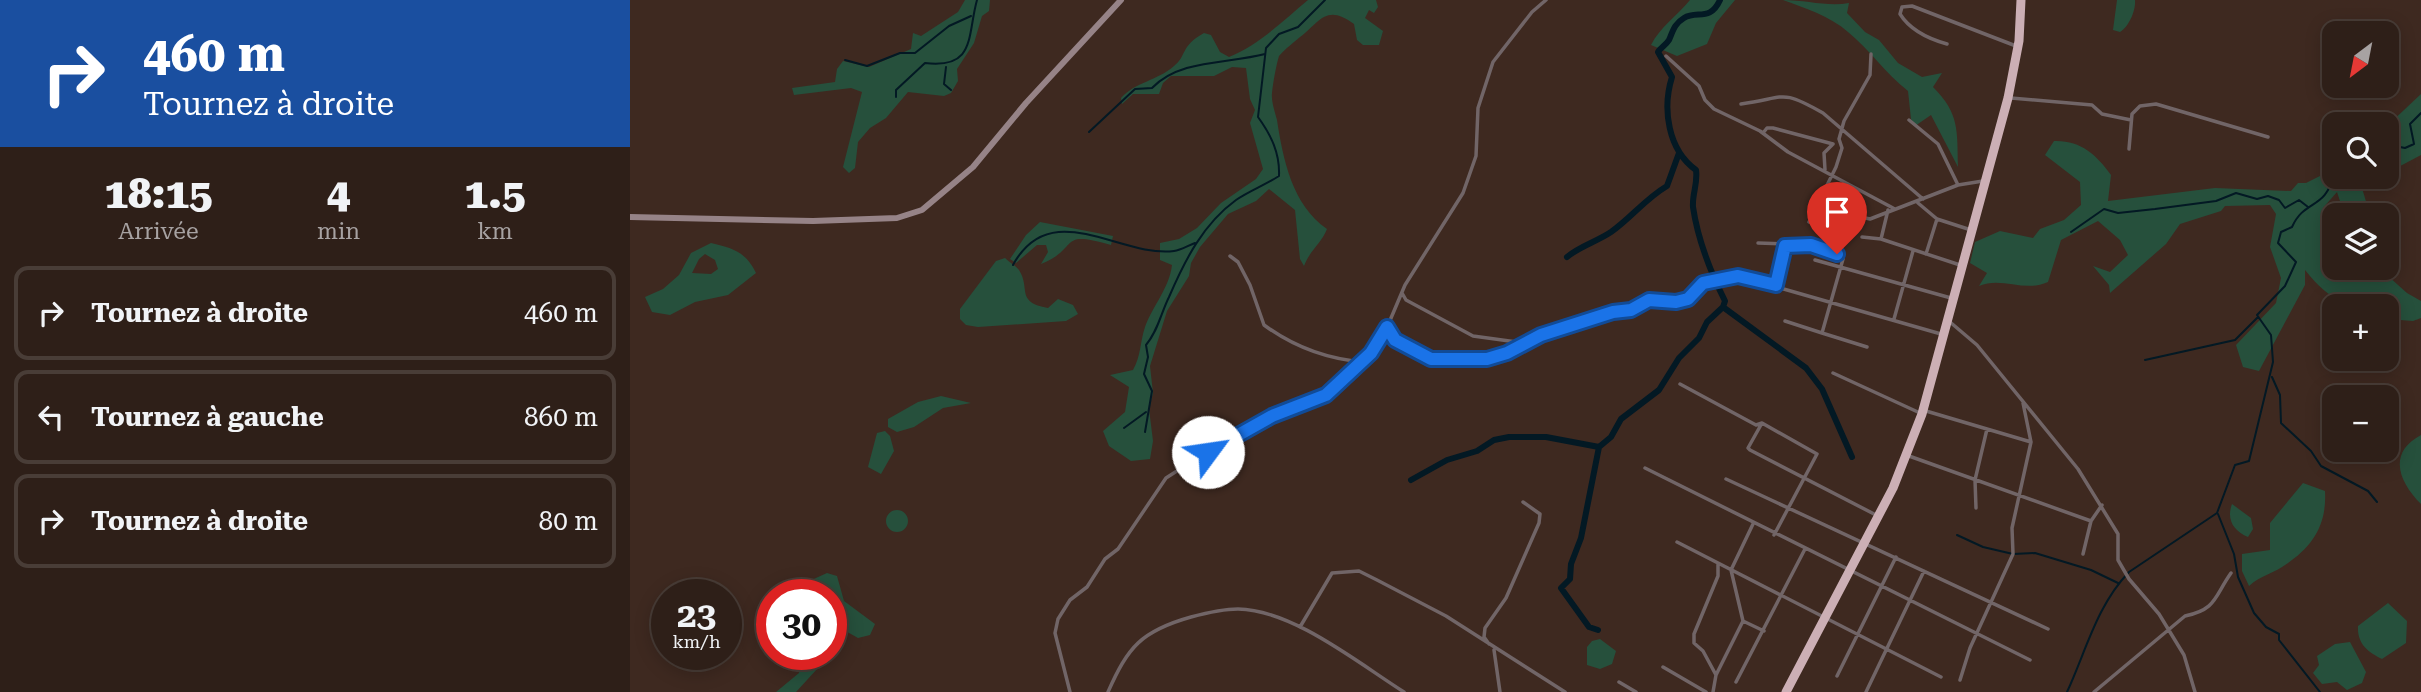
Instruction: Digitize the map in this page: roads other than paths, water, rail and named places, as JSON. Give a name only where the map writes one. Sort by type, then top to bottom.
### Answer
[{"type":"highway","points":[[1786,692],[1878,516],[1907,455],[1922,412],[2008,98],[2018,47],[2021,0]]},
{"type":"main road","points":[[630,217],[813,221],[897,218],[922,210],[973,167],[1026,103],[1121,0]]},
{"type":"street","points":[[1070,692],[1055,633],[1058,619],[1070,600],[1087,587],[1105,559],[1121,545],[1166,478],[1229,438],[1295,406],[1326,395],[1363,362],[1387,327],[1402,293],[1463,193],[1476,156],[1478,108],[1493,62],[1532,12],[1546,0]]},
{"type":"street","points":[[1947,44],[1926,37],[1904,20],[1900,14],[1902,7],[1912,6],[2018,47]]},
{"type":"street","points":[[1809,222],[1842,151],[1839,143],[1842,130],[1851,107],[1870,75],[1871,54]]},
{"type":"street","points":[[1666,55],[1692,79],[1714,108],[1763,133],[1788,152],[1825,170],[1891,209]]},
{"type":"street","points":[[1741,104],[1782,95],[1796,97],[1823,113],[1923,199]]},
{"type":"street","points":[[2008,98],[2092,104],[2102,114],[2132,120]]},
{"type":"street","points":[[2129,149],[2132,114],[2140,106],[2155,104],[2269,137]]},
{"type":"street","points":[[1909,120],[1938,144],[1958,185]]},
{"type":"street","points":[[1763,133],[1767,128],[1773,128],[1833,144],[1839,143]]},
{"type":"street","points":[[1825,170],[1824,153],[1833,144]]},
{"type":"street","points":[[1846,214],[1870,219],[1891,209],[1918,203],[1958,185],[1985,180]]},
{"type":"street","points":[[1918,203],[1937,219],[1972,230]]},
{"type":"street","points":[[1881,239],[1891,209]]},
{"type":"street","points":[[1926,254],[1937,219]]},
{"type":"street","points":[[1862,237],[1881,239],[1962,266]]},
{"type":"street","points":[[1758,243],[1811,245],[1837,254],[1843,259],[1822,333]]},
{"type":"street","points":[[1776,285],[1785,246]]},
{"type":"street","points":[[1894,319],[1913,251]]},
{"type":"street","points":[[1230,256],[1238,262],[1251,285],[1264,325],[1304,349],[1331,360],[1363,362]]},
{"type":"street","points":[[1815,260],[1953,299]]},
{"type":"street","points":[[1387,327],[1395,340],[1431,359],[1487,359],[1613,312],[1631,310],[1649,300],[1676,302],[1688,299],[1703,283],[1738,276],[1943,335]]},
{"type":"street","points":[[1402,293],[1406,300],[1472,336],[1524,343]]},
{"type":"street","points":[[1785,321],[1867,347]]},
{"type":"street","points":[[1949,321],[1977,345],[2023,400],[2064,450],[2102,505],[2118,534],[2118,560],[2129,579],[2169,629],[2184,655],[2195,692]]},
{"type":"street","points":[[1833,373],[1922,412],[2031,442]]},
{"type":"street","points":[[1679,384],[1756,425],[1762,422]]},
{"type":"street","points":[[1960,680],[2013,554],[2012,527],[2031,442],[2028,433],[2030,424],[2023,400]]},
{"type":"street","points":[[1762,422],[1817,454],[1774,535]]},
{"type":"street","points":[[1762,422],[1748,448],[1878,516]]},
{"type":"street","points":[[1976,508],[1975,480],[1987,429]]},
{"type":"street","points":[[1907,455],[2091,521]]},
{"type":"street","points":[[1645,468],[1774,535],[2030,660]]},
{"type":"street","points":[[1726,479],[2048,629]]},
{"type":"street","points":[[1500,692],[1497,656],[1484,637],[1485,628],[1506,598],[1539,523],[1540,514],[1523,502]]},
{"type":"street","points":[[2083,554],[2091,521],[2102,505]]},
{"type":"street","points":[[1713,692],[1716,675],[1743,621],[1731,570],[1753,524]]},
{"type":"street","points":[[1677,542],[1941,677]]},
{"type":"street","points":[[1736,682],[1783,598],[1805,549]]},
{"type":"street","points":[[1838,676],[1896,557]]},
{"type":"street","points":[[1716,675],[1703,651],[1694,643],[1694,634],[1718,576],[1718,564]]},
{"type":"street","points":[[1866,692],[1924,570]]},
{"type":"street","points":[[1300,627],[1332,573],[1359,571],[1446,616],[1565,692]]},
{"type":"street","points":[[2094,692],[2185,616],[2201,613],[2213,605],[2231,573]]},
{"type":"street","points":[[1108,692],[1126,654],[1143,638],[1176,621],[1209,612],[1238,609],[1262,612],[1300,627],[1404,692]]},
{"type":"street","points":[[1743,621],[1764,631]]},
{"type":"street","points":[[1663,667],[1706,692]]},
{"type":"street","points":[[1619,682],[1636,692]]},
{"type":"waterway","points":[[896,97],[896,90],[925,63],[953,61],[961,55],[970,37],[977,0]]},
{"type":"waterway","points":[[1145,432],[1152,391],[1144,374],[1148,357],[1146,345],[1182,270],[1205,231],[1224,210],[1241,197],[1279,176],[1274,145],[1258,117],[1266,48],[1279,34],[1298,27],[1325,0]]},
{"type":"waterway","points":[[1598,630],[1589,627],[1561,588],[1570,579],[1571,564],[1581,538],[1599,447],[1611,437],[1621,419],[1659,390],[1679,358],[1699,338],[1707,322],[1723,307],[1725,301],[1705,256],[1695,220],[1693,202],[1696,170],[1679,152],[1673,140],[1668,115],[1672,77],[1658,52],[1668,42],[1681,20],[1712,11],[1720,0]]},
{"type":"waterway","points":[[845,60],[867,66],[900,53],[915,53],[949,26],[971,16]]},
{"type":"waterway","points":[[1089,132],[1135,89],[1152,88],[1163,79],[1190,67],[1265,54]]},
{"type":"waterway","points":[[946,67],[944,84],[951,90]]},
{"type":"waterway","points":[[2399,147],[2405,148],[2414,144],[2410,124],[2421,113]]},
{"type":"waterway","points":[[1567,257],[1611,232],[1667,186],[1679,153]]},
{"type":"waterway","points":[[2067,692],[2100,614],[2118,585],[2129,572],[2217,513],[2235,465],[2249,461],[2273,362],[2271,335],[2257,315],[2285,286],[2296,262],[2278,243],[2281,232],[2292,227],[2297,218],[2321,199],[2328,189]]},
{"type":"waterway","points":[[2071,232],[2104,209],[2118,213],[2155,209],[2216,201],[2236,193],[2257,199],[2268,196],[2279,200],[2285,208],[2299,200],[2308,207]]},
{"type":"waterway","points":[[1013,265],[1029,245],[1047,234],[1088,234],[1153,251],[1174,251],[1195,243]]},
{"type":"waterway","points":[[1723,307],[1806,368],[1822,389],[1852,457]]},
{"type":"waterway","points":[[2145,360],[2235,340],[2258,317]]},
{"type":"waterway","points":[[2272,377],[2280,395],[2281,423],[2311,451],[2321,466],[2368,491],[2377,502]]},
{"type":"waterway","points":[[1124,428],[1146,412]]},
{"type":"waterway","points":[[1411,480],[1447,460],[1477,451],[1494,440],[1509,437],[1546,437],[1599,447]]},
{"type":"waterway","points":[[2218,514],[2234,554],[2238,577],[2254,613],[2266,627],[2279,634],[2279,640],[2320,692]]},
{"type":"waterway","points":[[1957,535],[1983,547],[2013,554],[2035,553],[2091,570],[2118,583]]}]
